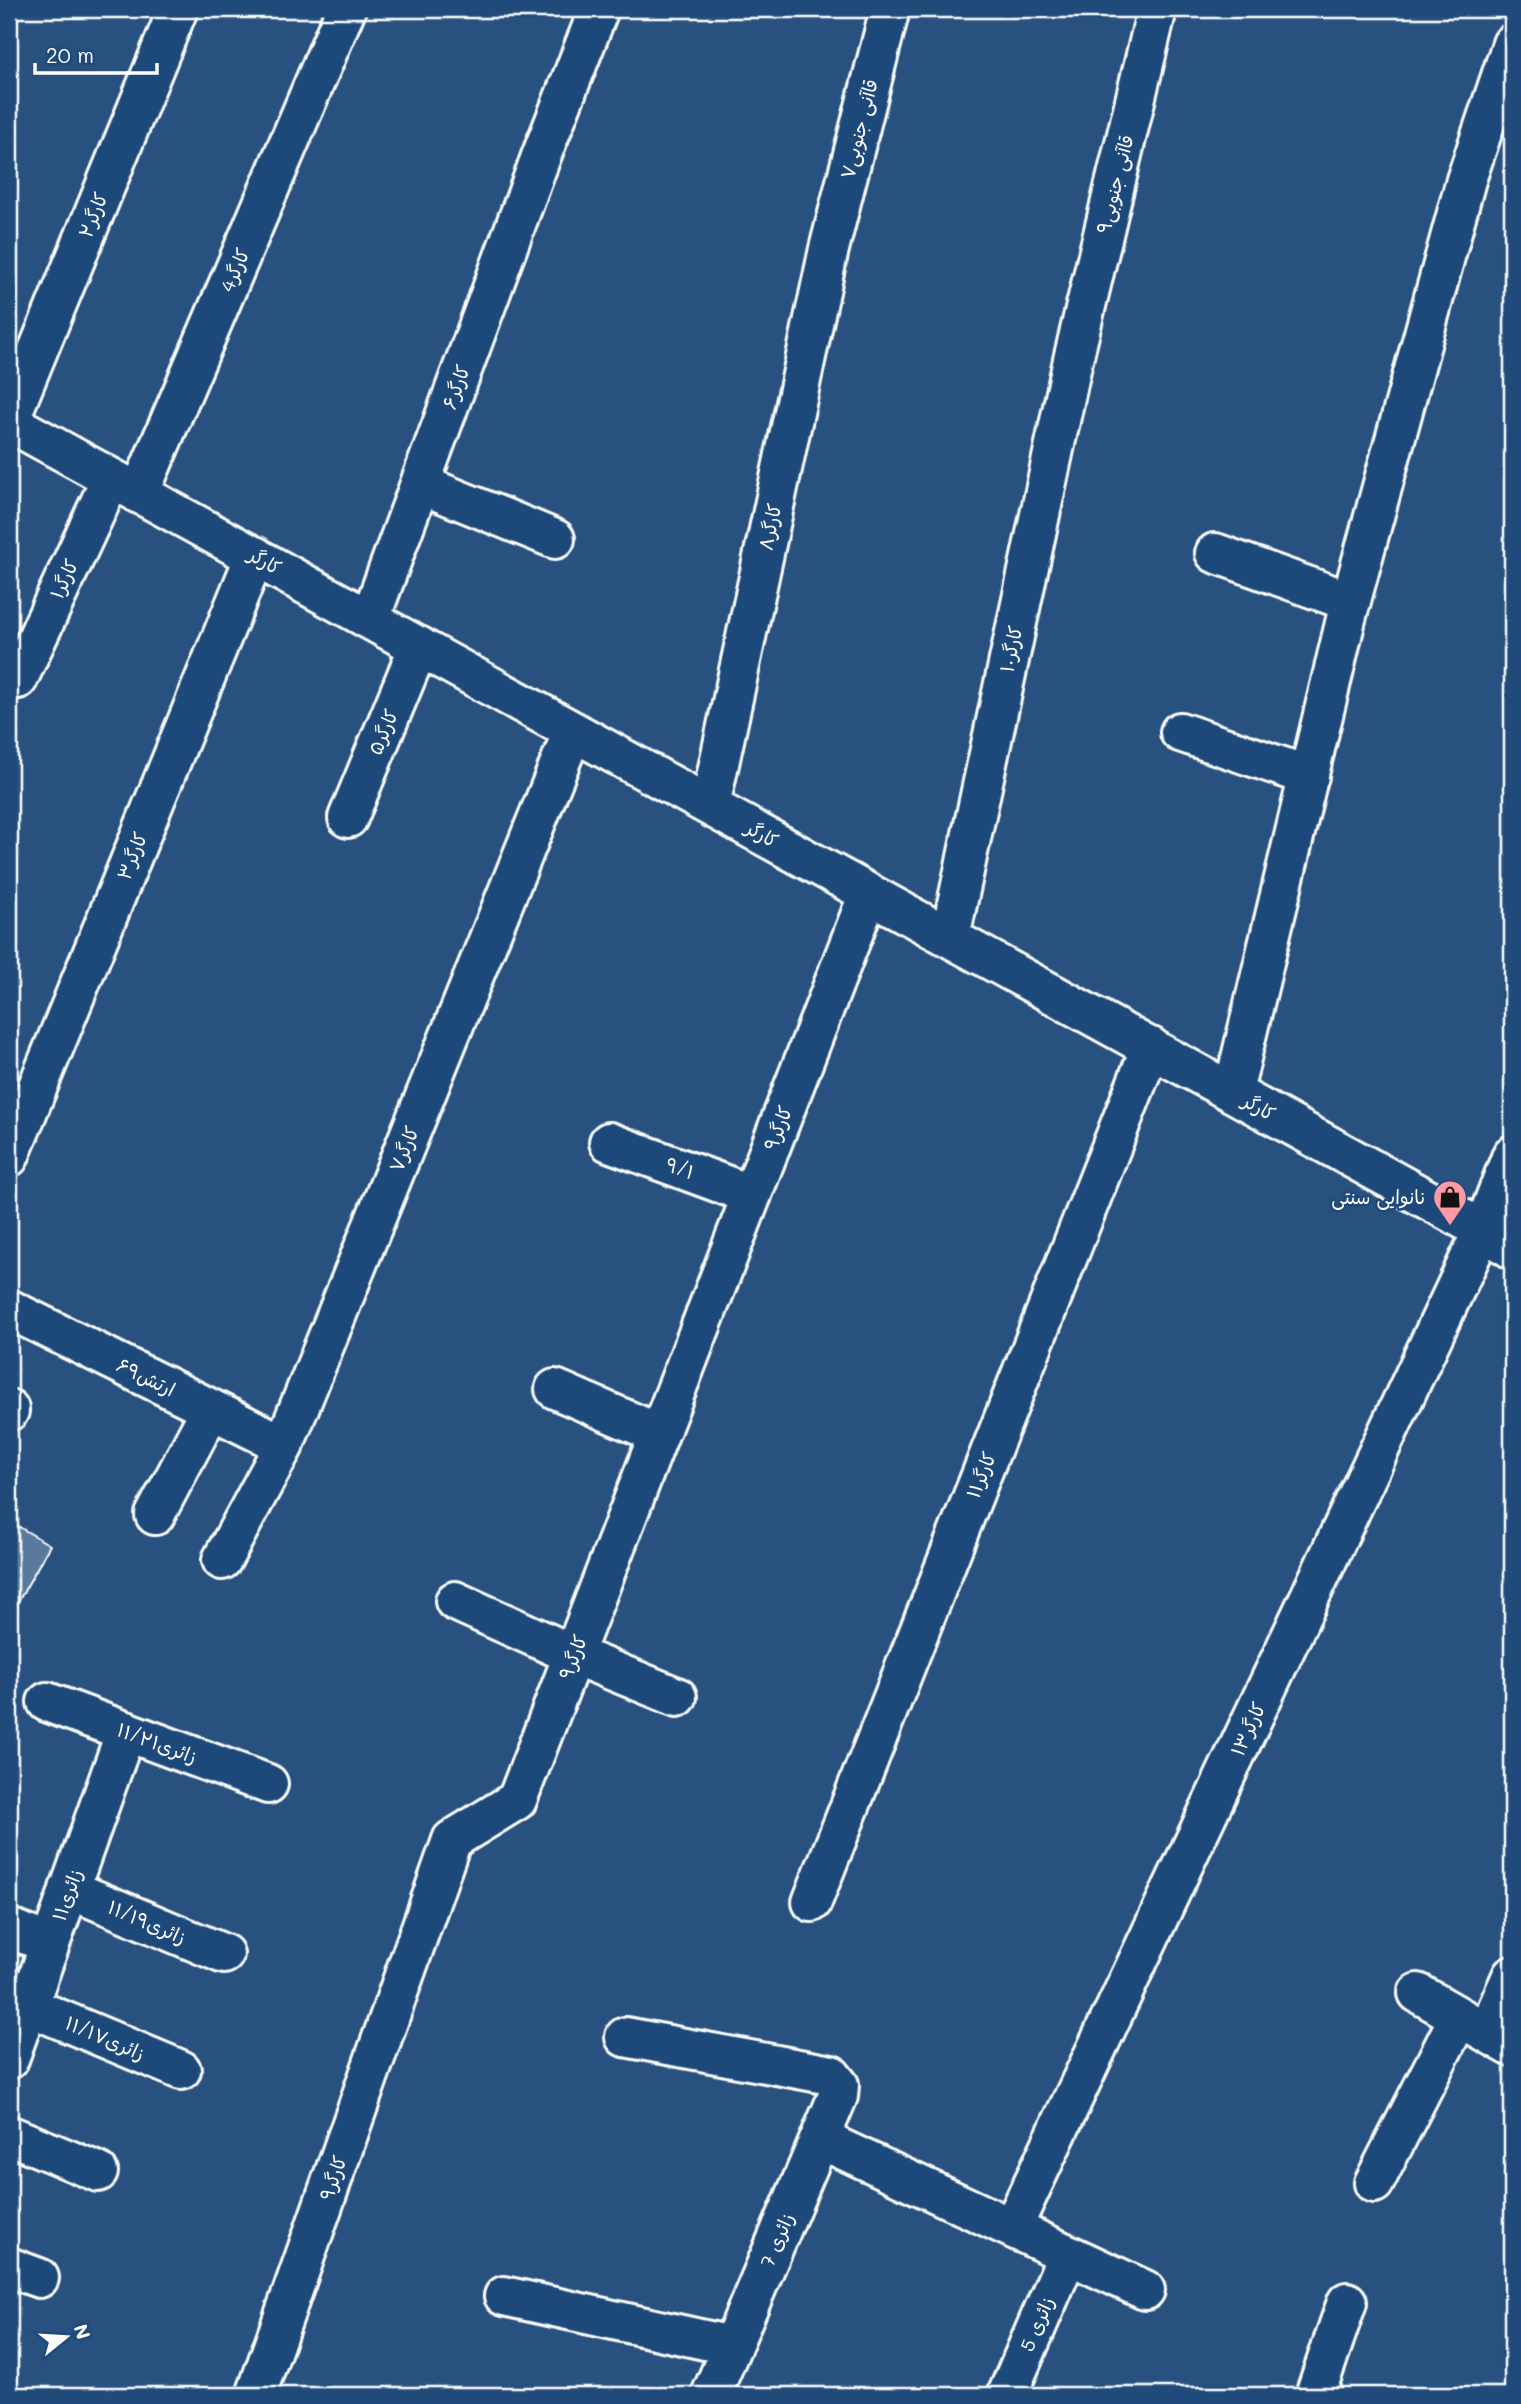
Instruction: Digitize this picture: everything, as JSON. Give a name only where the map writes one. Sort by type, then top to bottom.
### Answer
[{"type":"street","name":"کارگر۲","points":[[9,421],[178,9]]},
{"type":"street","name":"4کارگر","points":[[125,486],[346,9]]},
{"type":"street","name":"کارگر۶","points":[[370,619],[599,9]]},
{"type":"street","name":"قاآنی جنوبی۷","points":[[829,249],[890,9]]},
{"type":"street","name":"قاآنی جنوبی۹","points":[[1073,360],[1157,9]]},
{"type":"street","points":[[1233,1092],[1351,602],[1466,180],[1512,44]]},
{"type":"street","name":"کارگر۸","points":[[710,806],[829,249]]},
{"type":"street","name":"کارگر۱۰","points":[[950,937],[1073,360]]},
{"type":"street","name":"کارگر","points":[[9,421],[1498,1240]]},
{"type":"street","points":[[420,484],[555,539]]},
{"type":"street","name":"کارگر۱","points":[[18,679],[125,486]]},
{"type":"street","points":[[1215,553],[1351,602]]},
{"type":"street","name":"کارگر۳","points":[[9,1157],[255,556]]},
{"type":"street","name":"کارگر۵","points":[[348,818],[419,646]]},
{"type":"street","name":"کارگر۷","points":[[222,1560],[284,1445],[573,731]]},
{"type":"street","points":[[1180,732],[1309,776]]},
{"type":"street","name":"کارگر۹","points":[[256,2395],[452,1840],[517,1800],[869,893]]},
{"type":"street","name":"کارگر۱۱","points":[[812,1902],[1151,1048]]},
{"type":"street","name":"۹/۱","points":[[609,1142],[752,1195]]},
{"type":"street","name":"کارگر۱۳","points":[[1012,2228],[1498,1240],[1512,1155]]},
{"type":"street","name":"ارتش۶۹","points":[[9,1309],[284,1445]]},
{"type":"street","points":[[555,1389],[659,1434]]},
{"type":"street","points":[[155,1516],[211,1409]]},
{"type":"street","points":[[455,1601],[677,1697]]},
{"type":"street","name":"۱۱/۲۱زائری","points":[[47,1702],[268,1784]]},
{"type":"street","name":"زائری۱۱","points":[[10,2050],[29,2006],[126,1731]]},
{"type":"street","name":"زائری۱۱/۱۹","points":[[69,1889],[224,1954]]},
{"type":"street","points":[[9,1928],[50,1944]]},
{"type":"street","points":[[1374,2183],[1486,2032],[1512,1976]]},
{"type":"street","points":[[1418,1993],[1486,2032]]},
{"type":"street","name":"زائری۱۱/۱۷","points":[[29,2006],[181,2070]]},
{"type":"street","name":"زائری 7","points":[[625,2037],[831,2075],[839,2085],[838,2096],[711,2395]]},
{"type":"street","points":[[9,2134],[97,2172]]},
{"type":"street","points":[[820,2139],[1145,2290]]},
{"type":"street","name":"5 زائری","points":[[1007,2395],[1068,2254]]},
{"type":"street","points":[[504,2296],[732,2346]]},
{"type":"street","points":[[1315,2395],[1347,2302]]},
{"type":"building","points":[[9,1521],[50,1545],[9,1618]]},
{"type":"place","name":"نانوایی سنتی","points":[[1450,1227]]}]
